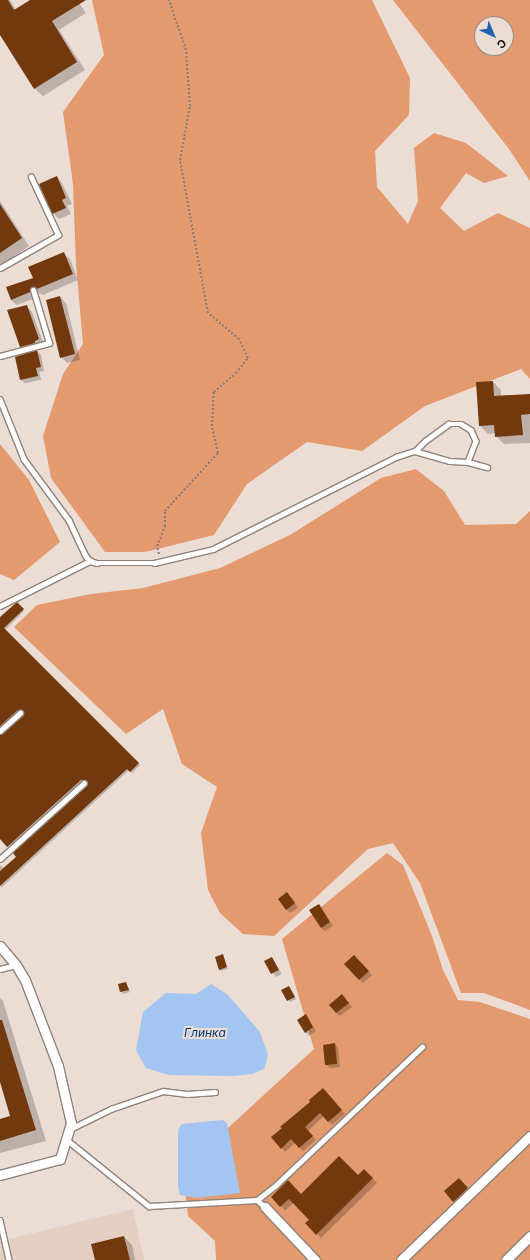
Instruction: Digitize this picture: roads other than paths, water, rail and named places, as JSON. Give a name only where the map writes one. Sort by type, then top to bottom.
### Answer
[{"type":"street","points":[[0,946],[16,964],[25,980],[58,1066],[70,1123],[60,1160],[0,1175]]},
{"type":"street","points":[[401,1260],[530,1136]]},
{"type":"street","points":[[265,1207],[315,1260]]},
{"type":"street","points":[[506,1260],[530,1236]]},
{"type":"lane","points":[[0,268],[58,235],[31,177]]},
{"type":"lane","points":[[0,356],[49,343],[33,290]]},
{"type":"lane","points":[[0,399],[24,459],[69,520],[86,556],[90,561]]},
{"type":"lane","points":[[0,606],[90,561],[111,563],[161,561],[213,549],[396,457],[415,451],[425,441],[448,424],[461,424],[471,430],[476,442],[468,462]]},
{"type":"lane","points":[[415,451],[450,461],[468,462],[487,467]]},
{"type":"lane","points":[[0,731],[20,713]]},
{"type":"lane","points":[[0,859],[84,783]]},
{"type":"lane","points":[[0,969],[16,964]]},
{"type":"lane","points":[[215,1092],[187,1094],[164,1092],[111,1109],[67,1134],[148,1206],[257,1200],[276,1185],[422,1047]]},
{"type":"lane","points":[[257,1200],[265,1207]]},
{"type":"lane","points":[[0,1220],[9,1260]]},
{"type":"water","name":"Глинка","points":[[211,984],[228,995],[260,1032],[268,1055],[264,1069],[252,1074],[232,1076],[169,1075],[146,1068],[136,1050],[143,1012],[166,993],[196,994]]},
{"type":"water","points":[[223,1120],[227,1123],[240,1193],[197,1198],[180,1195],[178,1187],[178,1130],[182,1124]]}]
